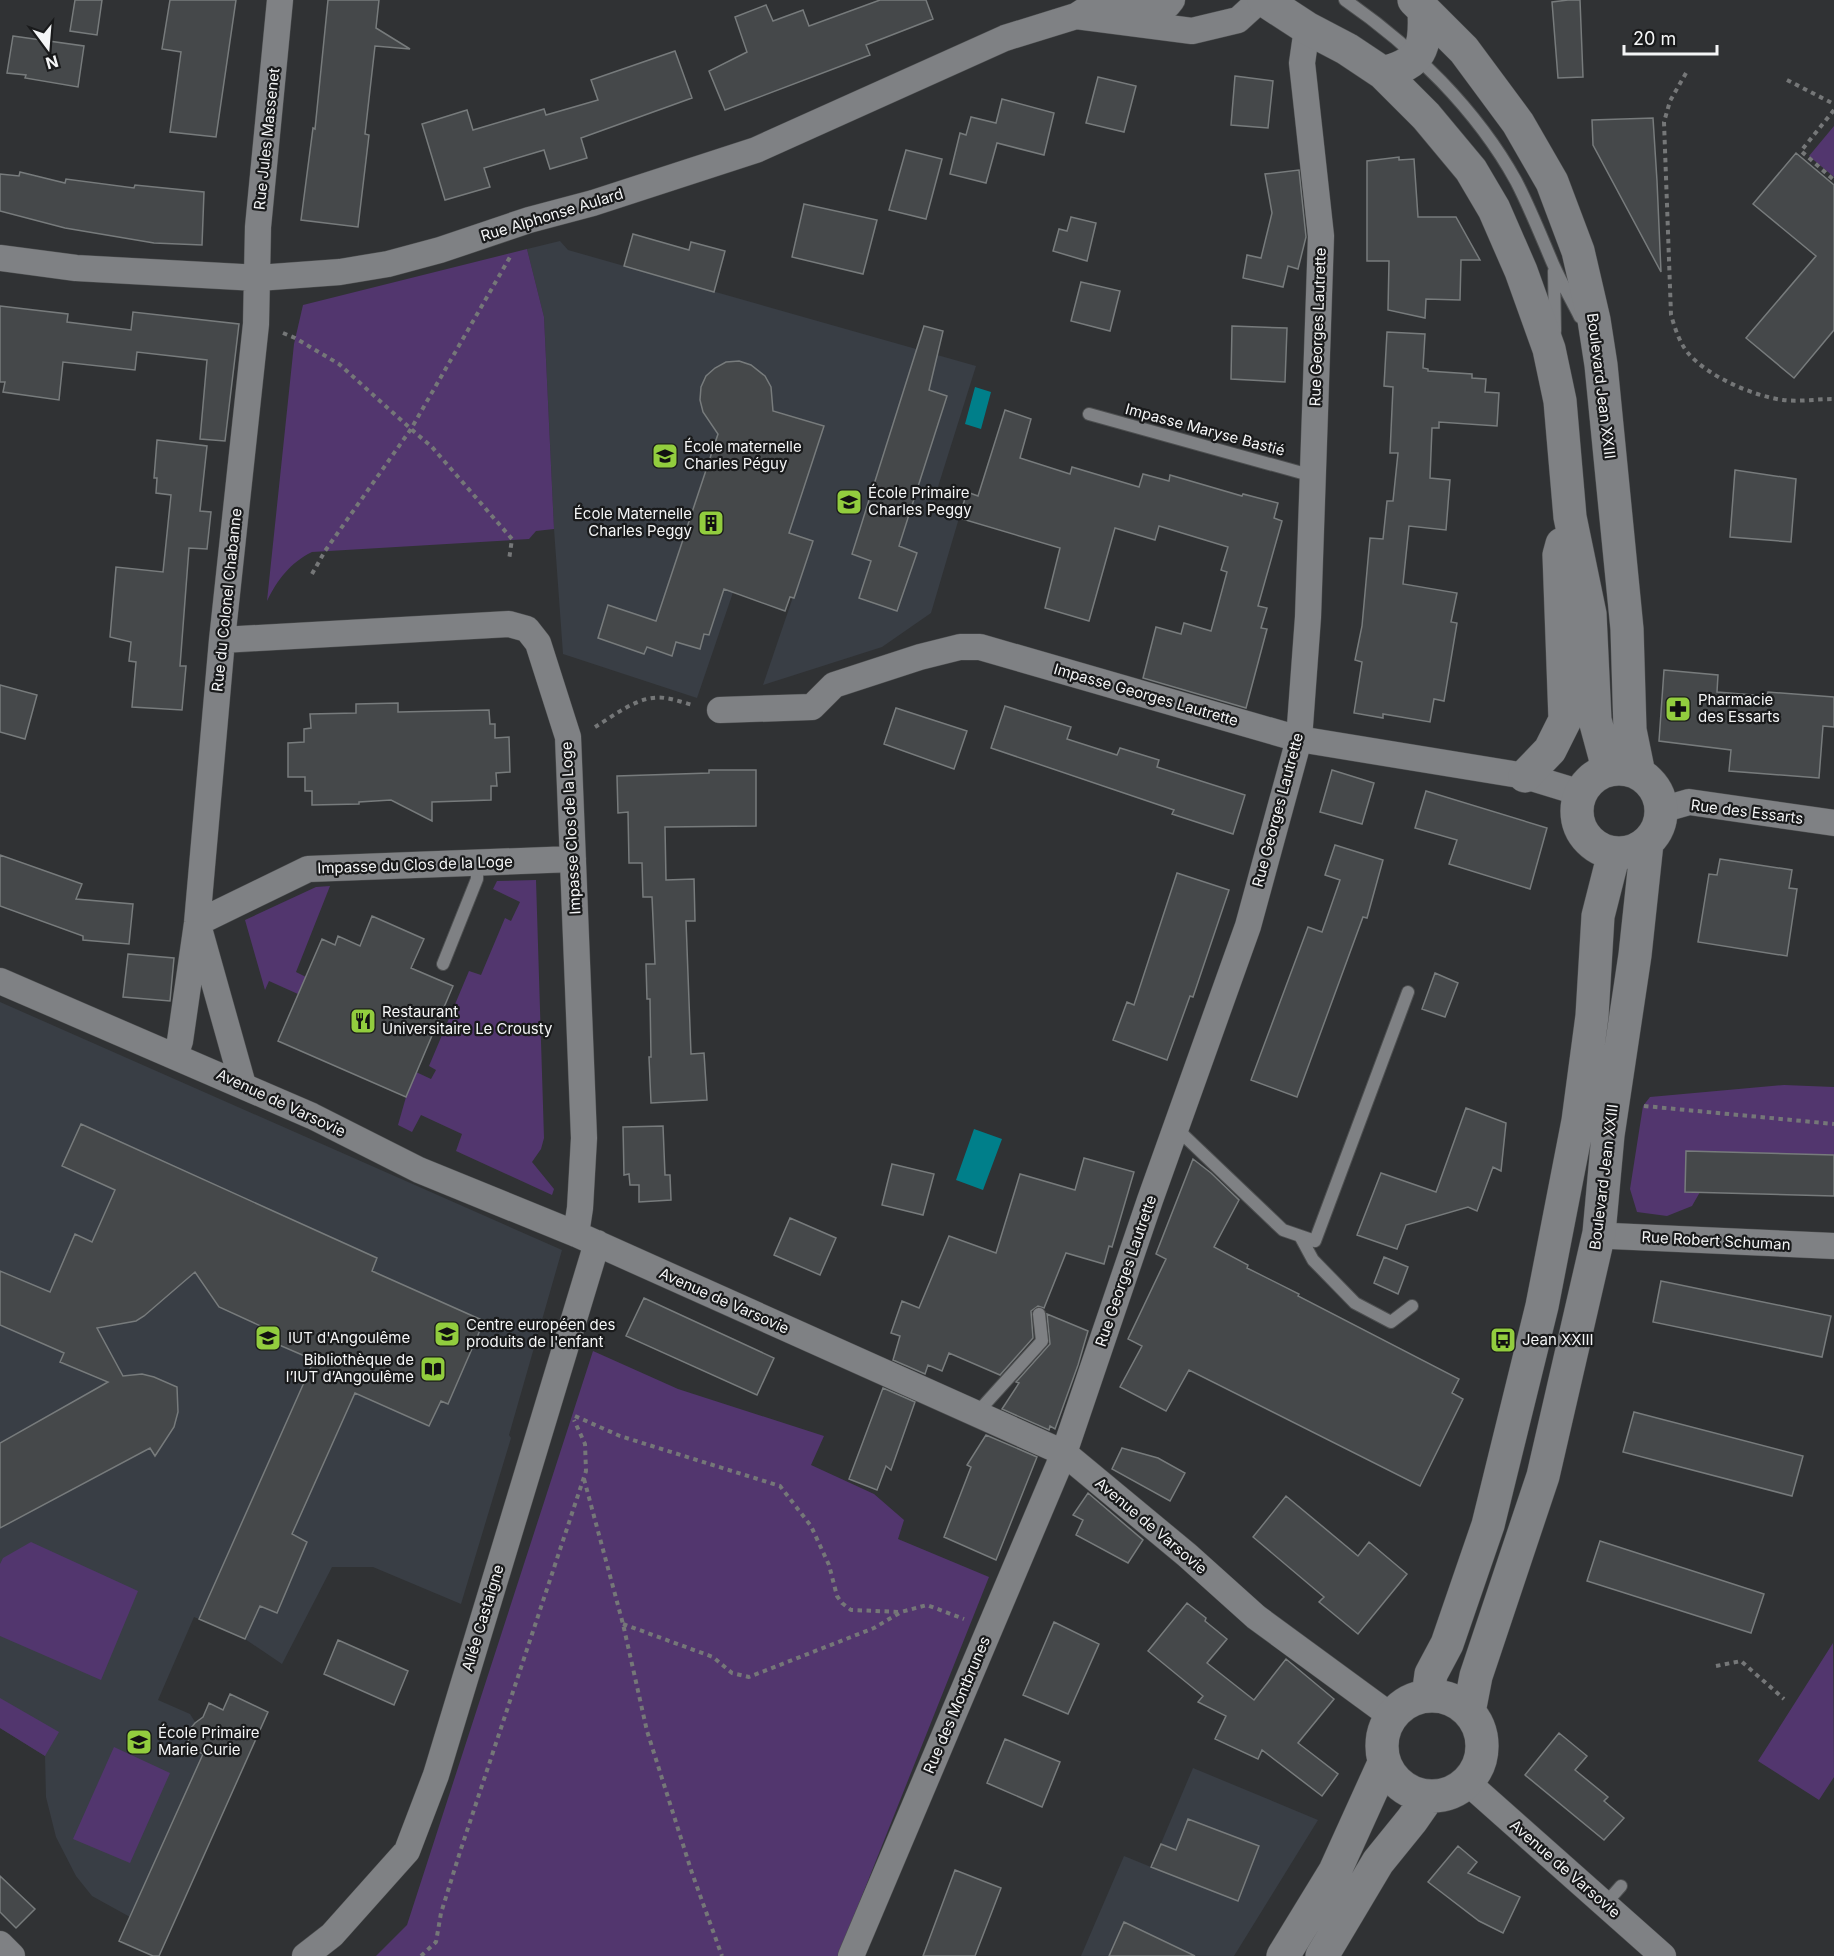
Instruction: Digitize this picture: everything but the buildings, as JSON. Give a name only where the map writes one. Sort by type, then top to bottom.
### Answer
[{"type":"main road","points":[[1262,0],[1347,49],[1383,73],[1426,116],[1471,170],[1494,209],[1521,271],[1549,349],[1560,402],[1570,517],[1590,614],[1595,720],[1605,757],[1606,771]]},
{"type":"main road","points":[[1383,73],[1402,68],[1416,57],[1425,36],[1419,5]]},
{"type":"main road","name":"Boulevard Jean XXIII","points":[[1419,5],[1471,59],[1518,123],[1552,183],[1578,251],[1594,320],[1601,365],[1627,629],[1630,730],[1638,774]]},
{"type":"main road","points":[[1525,776],[1550,750],[1566,720],[1559,555],[1570,517]]},
{"type":"main road","points":[[1628,770],[1638,774],[1655,789],[1661,810],[1660,822],[1655,833],[1647,843],[1626,853],[1614,853],[1601,849],[1590,842],[1582,832],[1577,812],[1581,793],[1587,783],[1606,771],[1628,770]]},
{"type":"main road","name":"Boulevard Jean XXIII","points":[[1469,1712],[1476,1676],[1544,1476],[1599,1233],[1613,1102],[1635,955],[1647,843]]},
{"type":"main road","points":[[1428,1696],[1431,1674],[1447,1644],[1488,1525],[1542,1306],[1578,1121],[1592,1016],[1598,916],[1614,853]]},
{"type":"main road","points":[[1428,1696],[1443,1697],[1457,1702],[1469,1712],[1478,1725],[1482,1747],[1476,1770],[1467,1782],[1456,1791],[1442,1796],[1428,1797],[1401,1786],[1391,1776],[1384,1763],[1381,1746],[1384,1730],[1391,1716],[1408,1702],[1428,1696]]},
{"type":"main road","points":[[1283,1956],[1335,1871],[1384,1763]]},
{"type":"main road","points":[[1322,1956],[1378,1862],[1428,1797]]},
{"type":"street","name":"Rue Jules Massenet","points":[[258,278],[258,226],[280,0]]},
{"type":"street","name":"Rue Alphonse Aulard","points":[[0,258],[76,267],[258,278],[340,272],[388,264],[440,250],[529,220],[593,203],[756,150],[1005,38],[1076,16],[1101,0]]},
{"type":"street","points":[[1119,0],[1168,5],[1172,0]]},
{"type":"street","name":"Rue Alphonse Aulard","points":[[1076,16],[1192,31],[1238,20],[1262,0]]},
{"type":"street","name":"Rue Georges Lautrette","points":[[1064,1453],[1248,926],[1299,739],[1308,617],[1321,236],[1302,63],[1307,28]]},
{"type":"street","name":"Rue du Colonel Chabanne","points":[[175,1056],[180,1041],[197,923],[222,640],[256,324],[258,278]]},
{"type":"street","name":"Impasse Clos de la Loge","points":[[222,640],[508,624],[527,629],[538,643],[568,737],[584,1138],[580,1208],[587,1239]]},
{"type":"street","name":"Impasse Georges Lautrette","points":[[720,710],[812,707],[834,685],[920,657],[960,647],[980,647],[1299,739],[1525,776],[1581,793]]},
{"type":"street","name":"Rue des Essarts","points":[[1661,810],[1689,802],[1834,823]]},
{"type":"street","name":"Impasse du Clos de la Loge","points":[[197,923],[308,869],[573,859]]},
{"type":"street","name":"Rue du Colonel Chabanne","points":[[197,923],[243,1085]]},
{"type":"street","name":"Avenue de Varsovie","points":[[0,981],[243,1085],[312,1116],[418,1170],[587,1239],[1064,1453],[1256,1617],[1391,1716]]},
{"type":"street","name":"Rue Robert Schuman","points":[[1599,1233],[1611,1236],[1834,1246]]},
{"type":"street","name":"Allée Castaigne","points":[[306,1956],[332,1935],[407,1851],[439,1764],[587,1239]]},
{"type":"street","name":"Rue des Montbrunes","points":[[851,1956],[1064,1453]]},
{"type":"street","name":"Avenue de Varsovie","points":[[1467,1782],[1613,1895],[1663,1956]]},
{"type":"street","points":[[0,1944],[12,1956]]},
{"type":"lane","points":[[1346,0],[1384,28],[1416,57],[1439,79],[1480,127],[1515,179],[1554,267],[1589,333],[1601,365]]},
{"type":"lane","points":[[1554,267],[1554,372]]},
{"type":"lane","name":"Impasse Maryse Bastié","points":[[1089,414],[1313,476]]},
{"type":"lane","points":[[443,964],[477,879],[477,863]]},
{"type":"lane","points":[[1176,1128],[1283,1230],[1315,1241],[1408,992]]},
{"type":"lane","points":[[1300,1236],[1312,1260],[1355,1303],[1391,1322],[1412,1305]]},
{"type":"lane","points":[[976,1414],[1042,1341],[1039,1314]]},
{"type":"path","points":[[1686,73],[1670,101],[1664,122],[1671,315],[1676,333],[1687,353],[1708,371],[1746,390],[1782,400],[1834,399]]},
{"type":"path","points":[[1787,80],[1834,104]]},
{"type":"path","points":[[1834,110],[1801,151],[1834,180]]},
{"type":"path","points":[[312,574],[325,551],[411,429],[514,251]]},
{"type":"path","points":[[256,324],[295,338],[339,364],[432,447],[512,539],[509,560]]},
{"type":"path","points":[[568,737],[585,734],[626,708],[644,700],[663,697],[720,710]]},
{"type":"path","points":[[1613,1102],[1834,1124]]},
{"type":"path","points":[[421,1956],[436,1942],[441,1913],[460,1852],[586,1472],[585,1444],[571,1415],[620,1436],[780,1486],[811,1526],[829,1565],[837,1596],[851,1611],[900,1612],[927,1605],[990,1629]]},
{"type":"path","points":[[584,1478],[623,1624],[647,1731],[692,1873],[722,1956]]},
{"type":"path","points":[[623,1624],[713,1657],[732,1673],[749,1677],[874,1628],[900,1612]]},
{"type":"path","points":[[1716,1666],[1741,1661],[1784,1699]]},
{"type":"shaded area","points":[[1834,126],[1834,177],[1809,156]]},
{"type":"shaded area","name":"École maternelle Charles Péguy","points":[[560,241],[568,250],[976,366],[931,509],[959,518],[931,613],[882,647],[763,685],[812,541],[757,522],[697,698],[563,654],[554,529],[544,317],[527,249]]},
{"type":"shaded area","points":[[527,249],[544,317],[554,529],[536,531],[529,539],[312,552],[285,572],[267,601],[294,344],[303,305]]},
{"type":"shaded area","points":[[536,880],[544,1138],[541,1149],[532,1162],[554,1189],[552,1195],[456,1151],[462,1134],[421,1115],[412,1132],[398,1125],[416,1072],[431,1079],[436,1070],[429,1066],[469,971],[481,975],[505,918],[511,921],[520,902],[493,889],[497,881]]},
{"type":"shaded area","points":[[330,886],[296,972],[306,977],[298,994],[269,981],[265,990],[245,920],[316,887]]},
{"type":"shaded area","name":"IUT d'Angoulême","points":[[0,1002],[562,1250],[509,1435],[511,1438],[461,1604],[373,1567],[332,1567],[282,1664],[245,1639],[194,1617],[158,1700],[190,1714],[195,1722],[203,1717],[209,1703],[223,1709],[230,1694],[268,1712],[159,1956],[153,1956],[130,1917],[92,1896],[76,1876],[56,1837],[46,1797],[45,1756],[0,1728]]},
{"type":"shaded area","points":[[1784,1085],[1834,1087],[1834,1155],[1687,1151],[1685,1191],[1700,1192],[1692,1206],[1667,1216],[1637,1212],[1630,1189],[1643,1106],[1650,1097]]},
{"type":"shaded area","points":[[593,1351],[678,1389],[824,1436],[811,1465],[874,1494],[904,1520],[898,1539],[989,1577],[838,1956],[376,1956],[407,1925]]},
{"type":"shaded area","points":[[31,1542],[138,1591],[101,1680],[0,1636],[0,1564],[3,1558]]},
{"type":"shaded area","points":[[1833,1643],[1834,1777],[1819,1800],[1758,1761]]},
{"type":"shaded area","points":[[0,1698],[59,1732],[45,1756],[0,1728]]},
{"type":"shaded area","points":[[114,1747],[170,1773],[130,1863],[73,1839]]},
{"type":"shaded area","points":[[1193,1768],[1318,1820],[1234,1956],[1081,1956],[1124,1856],[1151,1867]]},
{"type":"water","points":[[975,387],[991,392],[981,429],[965,424]]},
{"type":"water","points":[[974,1129],[1002,1139],[983,1190],[956,1180]]},
{"type":"place","name":"École maternelle Charles Péguy","points":[[665,456]]},
{"type":"place","name":"École Primaire Charles Peggy","points":[[849,502]]},
{"type":"place","name":"École Maternelle Charles Peggy","points":[[711,523]]},
{"type":"place","name":"Pharmacie des Essarts","points":[[1678,709]]},
{"type":"place","name":"Restaurant Universitaire Le Crousty","points":[[363,1021]]},
{"type":"place","name":"Centre européen des produits de l'enfant","points":[[447,1334]]},
{"type":"place","name":"IUT d'Angoulême","points":[[268,1338]]},
{"type":"place","name":"Jean XXIII","points":[[1503,1340]]},
{"type":"place","name":"Bibliothèque de l’IUT d’Angoulême","points":[[433,1369]]},
{"type":"place","name":"École Primaire Marie Curie","points":[[139,1742]]}]
